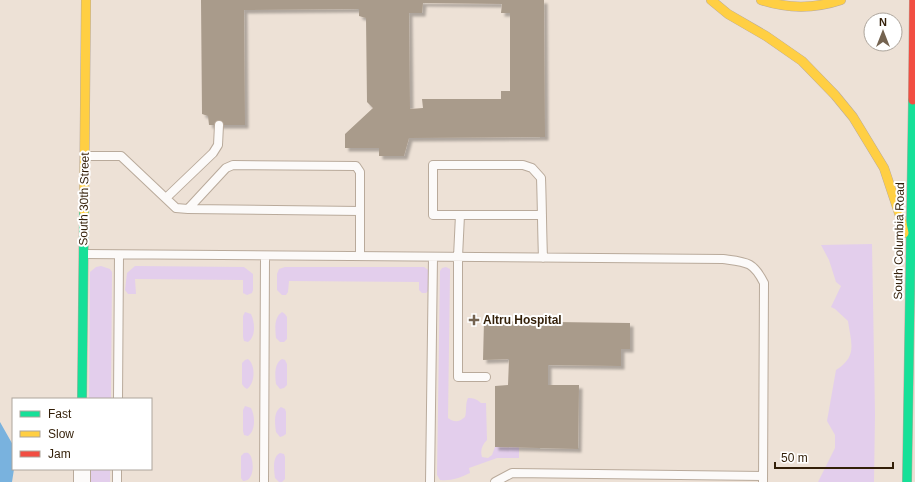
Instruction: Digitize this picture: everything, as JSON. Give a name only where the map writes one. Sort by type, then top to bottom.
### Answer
[{"type":"main road","name":"South 30th Street","points":[[82,398],[86,0]]},
{"type":"main road","points":[[711,0],[728,14],[766,36],[802,61],[835,95],[853,117],[884,168],[901,219],[911,267]]},
{"type":"main road","points":[[761,0],[774,5],[808,7],[834,3],[841,0]]},
{"type":"main road","name":"South Columbia Road","points":[[907,482],[914,0]]},
{"type":"main road","points":[[909,408],[915,438]]},
{"type":"street","points":[[82,470],[82,482]]},
{"type":"lane","points":[[166,198],[213,153],[218,145],[219,125]]},
{"type":"lane","points":[[84,156],[121,156],[176,208],[360,211]]},
{"type":"lane","points":[[188,209],[226,168],[233,165],[356,166],[360,172],[360,256]]},
{"type":"lane","points":[[542,215],[433,215],[433,165],[523,165],[532,168],[541,178],[542,215],[543,258]]},
{"type":"lane","points":[[460,215],[458,257],[458,377],[486,377]]},
{"type":"lane","points":[[83,254],[723,259],[744,262],[758,270],[764,283],[765,300],[763,479],[577,478],[512,473],[495,482]]},
{"type":"lane","points":[[118,398],[119,255]]},
{"type":"lane","points":[[264,482],[266,256]]},
{"type":"lane","points":[[430,482],[433,257]]},
{"type":"lane","points":[[117,470],[117,482]]},
{"type":"shaded area","points":[[872,244],[875,414],[874,482],[818,482],[835,448],[835,435],[827,421],[836,370],[848,360],[851,348],[848,321],[831,307],[841,286],[836,282],[829,260],[821,245]]},
{"type":"shaded area","points":[[101,266],[110,269],[112,272],[111,398],[89,398],[90,272],[96,267]]},
{"type":"shaded area","points":[[135,266],[244,267],[253,274],[253,290],[252,293],[247,295],[243,293],[243,280],[135,279],[136,294],[128,294],[125,290],[127,273]]},
{"type":"shaded area","points":[[285,267],[424,267],[429,271],[429,290],[426,293],[422,293],[419,290],[419,282],[289,281],[288,292],[286,295],[282,295],[277,290],[277,274],[279,269]]},
{"type":"shaded area","points":[[446,267],[450,269],[448,418],[453,421],[457,421],[465,417],[468,398],[475,399],[481,403],[486,403],[487,440],[482,448],[482,457],[488,458],[492,455],[495,447],[519,447],[519,458],[497,458],[469,468],[470,473],[452,480],[440,480],[437,475],[440,271],[442,268]]},
{"type":"shaded area","points":[[245,312],[251,314],[254,325],[254,333],[251,340],[248,342],[244,341],[243,337],[243,316]]},
{"type":"shaded area","points":[[282,312],[287,317],[287,339],[284,342],[280,342],[276,338],[275,327],[276,320]]},
{"type":"shaded area","points":[[248,359],[251,362],[254,374],[252,383],[247,389],[242,384],[242,363]]},
{"type":"shaded area","points":[[282,359],[285,360],[287,364],[287,385],[280,389],[276,384],[275,374],[276,367]]},
{"type":"shaded area","points":[[245,406],[251,408],[254,419],[254,427],[251,434],[248,436],[244,435],[243,431],[243,410]]},
{"type":"shaded area","points":[[281,407],[285,409],[286,412],[286,434],[280,437],[276,432],[275,418],[278,409]]},
{"type":"shaded area","points":[[244,453],[248,453],[250,455],[253,466],[252,475],[250,478],[243,481],[241,478],[241,456]]},
{"type":"shaded area","points":[[280,453],[284,454],[285,457],[285,479],[282,482],[279,482],[275,478],[274,471],[276,457]]},
{"type":"shaded area","points":[[87,470],[110,470],[110,482],[87,482]]},
{"type":"water","points":[[0,422],[12,443],[12,470],[14,470],[12,482],[0,482]]},
{"type":"building","points":[[201,0],[544,0],[545,137],[409,138],[404,156],[379,156],[379,148],[345,148],[345,134],[373,108],[367,102],[366,18],[359,16],[359,9],[244,10],[245,125],[209,125],[208,116],[202,114]],"holes":[[[423,3],[502,4],[501,13],[510,13],[510,91],[501,91],[501,99],[422,99],[423,108],[410,109],[409,13],[422,13]]]},
{"type":"building","points":[[484,321],[630,323],[630,349],[621,349],[621,366],[548,365],[548,385],[579,385],[578,449],[495,447],[495,386],[508,385],[509,359],[483,360]]},
{"type":"traffic: fast","points":[[907,482],[913,100]]},
{"type":"traffic: fast","points":[[82,398],[84,211]]},
{"type":"traffic: slow","points":[[84,211],[86,0]]},
{"type":"traffic: slow","points":[[711,0],[728,14],[766,36],[802,61],[835,95],[853,117],[884,168],[901,219],[904,233]]},
{"type":"traffic: slow","points":[[761,0],[781,5],[801,7],[821,5],[841,0]]},
{"type":"traffic: jam","points":[[913,100],[914,0]]},
{"type":"place","name":"Altru Hospital","points":[[474,320]]}]
